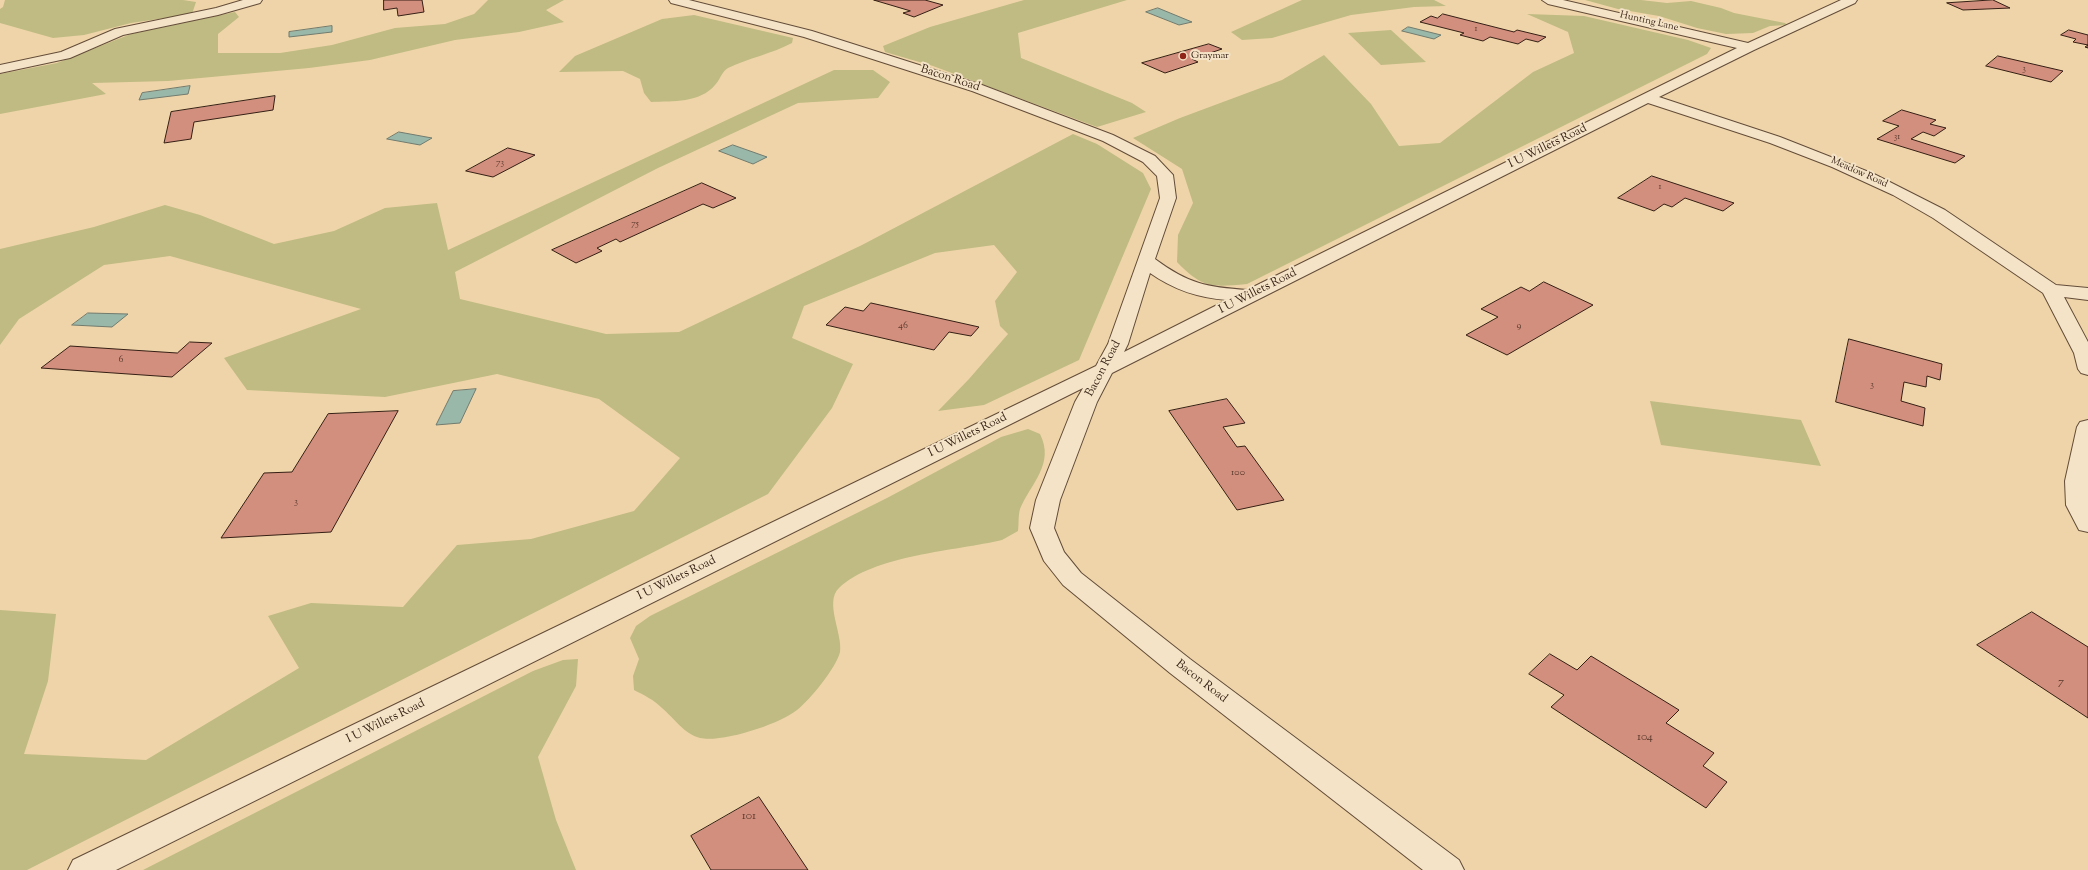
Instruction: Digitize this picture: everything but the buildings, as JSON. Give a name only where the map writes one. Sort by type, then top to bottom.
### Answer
[{"type":"street","points":[[0,69],[65,55],[119,32],[218,11],[256,0]]},
{"type":"street","name":"Bacon Road","points":[[675,0],[808,34],[970,86],[1108,138],[1149,159],[1165,175],[1168,198],[1118,344],[1086,402],[1048,500],[1042,528],[1052,555],[1072,579],[1180,666],[1448,870]]},
{"type":"street","name":"Hunting Lane","points":[[1548,0],[1749,47]]},
{"type":"street","name":"I U Willets Road","points":[[84,870],[1103,370],[1749,47],[1851,0]]},
{"type":"street","name":"Meadow Road","points":[[1647,98],[1800,148],[1860,172],[1934,211],[2051,290],[2088,294]]},
{"type":"street","points":[[1145,262],[1172,281],[1186,288],[1214,295],[1250,296]]},
{"type":"street","name":"Meadow Road","points":[[2051,290],[2084,353],[2088,369]]},
{"type":"street","points":[[2088,427],[2076,481],[2078,505],[2088,524]]},
{"type":"shaded area","points":[[5,0],[183,0],[196,2],[192,14],[131,23],[84,35],[53,38],[0,23],[0,9],[3,7]]},
{"type":"shaded area","points":[[488,0],[564,0],[546,10],[564,22],[519,32],[455,40],[370,60],[309,68],[168,81],[92,83],[106,94],[0,114],[0,74],[57,63],[131,34],[235,12],[239,17],[218,34],[218,53],[280,53],[332,45],[395,28],[445,24],[474,14]]},
{"type":"shaded area","points":[[1024,0],[1127,0],[1018,33],[1021,58],[1132,103],[1146,112],[1097,127],[933,66],[885,52],[883,46],[930,27]]},
{"type":"shaded area","points":[[1302,0],[1434,0],[1446,6],[1414,7],[1351,15],[1272,38],[1242,40],[1231,32]]},
{"type":"shaded area","points":[[1585,0],[1641,0],[1667,3],[1691,1],[1721,8],[1734,13],[1785,23],[1787,25],[1770,26],[1753,33],[1726,34],[1697,28],[1659,16],[1618,9]]},
{"type":"shaded area","points":[[1158,8],[1192,22],[1179,25],[1146,12]]},
{"type":"shaded area","points":[[1527,14],[1584,16],[1688,40],[1711,48],[1707,54],[1247,284],[1225,286],[1201,282],[1177,262],[1178,235],[1193,203],[1182,169],[1133,138],[1180,118],[1282,80],[1324,55],[1371,104],[1399,146],[1440,143],[1533,72],[1574,53],[1568,32]]},
{"type":"shaded area","points":[[694,15],[793,38],[792,43],[728,68],[709,91],[686,100],[651,102],[644,93],[640,79],[623,71],[559,72],[575,56],[662,19]]},
{"type":"shaded area","points":[[332,26],[332,32],[289,37],[289,32]]},
{"type":"shaded area","points":[[1408,27],[1441,35],[1434,39],[1402,31]]},
{"type":"shaded area","points":[[1391,30],[1426,62],[1381,65],[1348,33]]},
{"type":"shaded area","points":[[834,70],[873,70],[890,82],[878,98],[798,103],[658,168],[455,272],[460,299],[606,334],[679,332],[862,245],[1073,134],[1097,144],[1143,173],[1151,189],[1079,360],[984,405],[938,411],[969,379],[1008,334],[1000,326],[995,301],[1017,272],[994,245],[935,253],[804,306],[792,338],[853,364],[832,408],[768,494],[27,870],[0,870],[0,610],[56,614],[48,681],[24,754],[146,760],[299,668],[268,616],[311,603],[403,607],[457,545],[531,539],[634,511],[680,458],[599,399],[497,374],[385,397],[247,390],[224,358],[361,309],[170,256],[104,265],[19,319],[0,345],[0,249],[94,227],[165,205],[200,215],[274,244],[334,231],[385,208],[437,203],[448,250]]},
{"type":"shaded area","points":[[190,86],[188,94],[139,100],[142,93]]},
{"type":"shaded area","points":[[399,132],[432,138],[420,145],[387,139]]},
{"type":"shaded area","points":[[733,145],[767,157],[753,164],[719,151]]},
{"type":"shaded area","points":[[88,313],[128,314],[112,327],[72,325]]},
{"type":"shaded area","points":[[476,389],[460,423],[436,425],[453,391]]},
{"type":"shaded area","points":[[1650,401],[1801,420],[1821,466],[1661,445]]},
{"type":"shaded area","points":[[1028,429],[1040,434],[1044,445],[1045,455],[1040,473],[1020,509],[1018,531],[1002,540],[893,561],[872,568],[854,577],[839,588],[833,601],[840,645],[838,659],[828,675],[797,710],[778,721],[750,731],[722,738],[700,738],[689,733],[656,703],[634,690],[633,676],[639,659],[630,638],[636,626],[650,616],[887,498],[1001,437]]},
{"type":"shaded area","points":[[578,659],[576,686],[538,757],[556,820],[576,870],[143,870],[533,671],[563,660]]},
{"type":"place","name":"Graymar","points":[[1183,56]]}]
